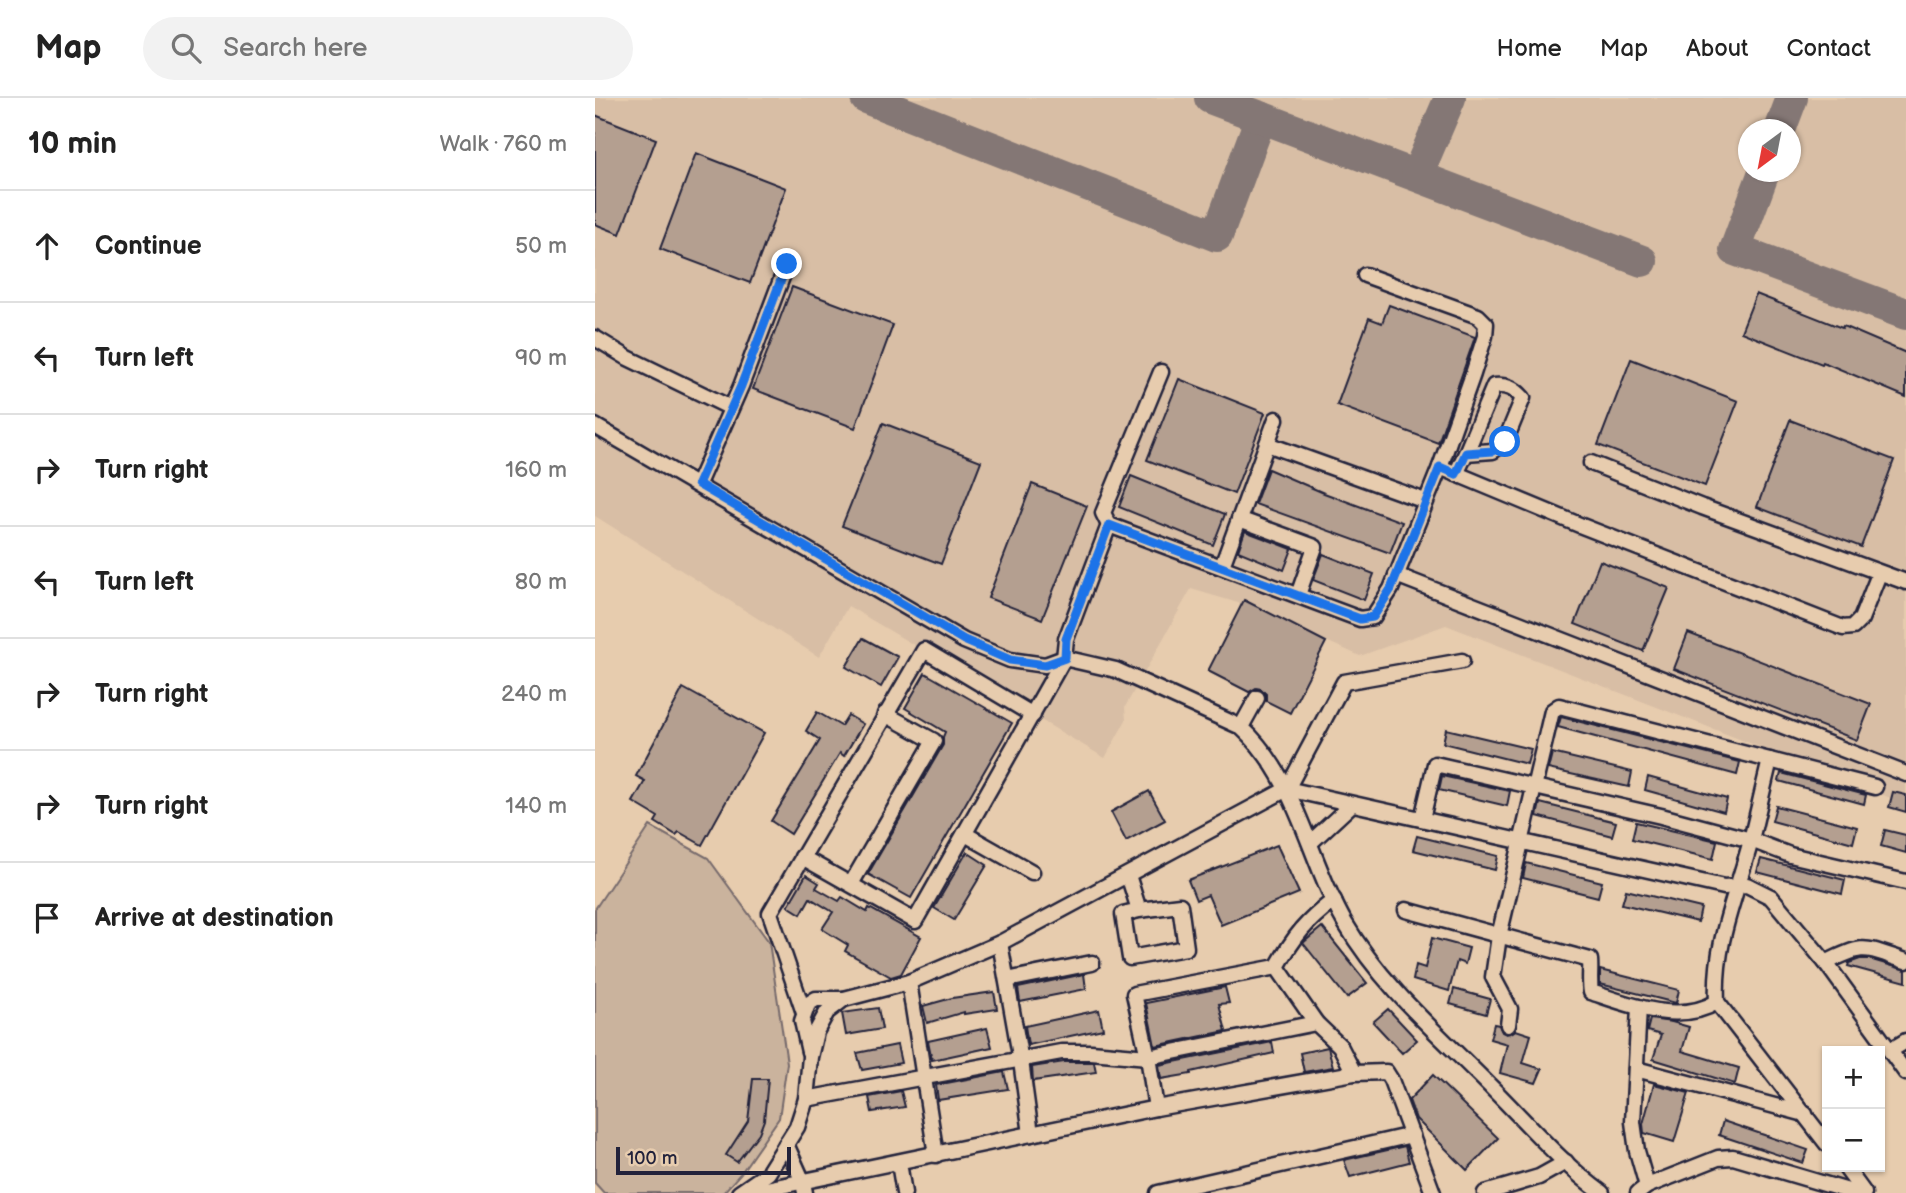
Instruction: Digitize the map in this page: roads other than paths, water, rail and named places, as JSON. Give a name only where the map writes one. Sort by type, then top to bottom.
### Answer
[{"type":"street","points":[[698,484],[787,264]]},
{"type":"street","points":[[1161,372],[1103,513],[1109,525],[1360,619],[1373,617],[1391,589],[1440,467],[1473,374],[1486,324],[1478,316],[1365,275]]},
{"type":"street","points":[[595,338],[628,358],[731,408]]},
{"type":"street","points":[[1456,474],[1494,386],[1504,385],[1516,390],[1523,398],[1505,442],[1493,451],[1466,453]]},
{"type":"street","points":[[1222,566],[1276,419]]},
{"type":"street","points":[[595,426],[964,640],[1010,660],[1045,665],[1065,658],[1116,670],[1241,727],[1257,741],[1287,789],[1345,923],[1383,978],[1566,1162],[1602,1193]]},
{"type":"street","points":[[1267,444],[1425,501]]},
{"type":"street","points":[[1591,463],[1906,582]]},
{"type":"street","points":[[1440,467],[1581,526],[1843,628],[1853,627],[1860,619],[1879,574]]},
{"type":"street","points":[[1239,520],[1315,547],[1298,595]]},
{"type":"street","points":[[802,857],[915,921],[1065,658],[1066,639],[1109,525]]},
{"type":"street","points":[[1396,575],[1906,774]]},
{"type":"street","points":[[804,1013],[770,913],[923,650],[1033,715]]},
{"type":"street","points":[[810,1057],[802,1021],[808,1004],[816,999],[844,999],[909,982],[1000,943],[1287,789],[1343,682],[1462,661]]},
{"type":"street","points":[[1241,727],[1257,698]]},
{"type":"street","points":[[1508,1025],[1510,1009],[1493,977],[1550,717],[1552,711],[1559,706],[1875,787]]},
{"type":"street","points":[[851,884],[934,741],[885,714]]},
{"type":"street","points":[[1770,760],[1751,840],[1721,941],[1716,975],[1717,1002],[1822,1137]]},
{"type":"street","points":[[1422,819],[1435,764],[1661,816],[1751,840],[1790,855],[1906,882]]},
{"type":"street","points":[[1287,789],[1724,887],[1747,885],[1771,897],[1826,963],[1906,1073]]},
{"type":"street","points":[[1310,843],[1351,805]]},
{"type":"street","points":[[965,834],[1032,872]]},
{"type":"street","points":[[1128,875],[1139,911]]},
{"type":"street","points":[[1156,1108],[1134,994],[1277,967],[1308,920],[1334,900]]},
{"type":"street","points":[[1180,905],[1187,948],[1130,958],[1123,914],[1139,911],[1180,905]]},
{"type":"street","points":[[1406,910],[1590,960],[1591,992],[1639,1007],[1684,1013],[1706,1009],[1717,1002]]},
{"type":"street","points":[[1000,943],[1031,1134]]},
{"type":"street","points":[[1826,963],[1852,949],[1863,948],[1906,961]]},
{"type":"street","points":[[1007,980],[1092,963]]},
{"type":"street","points":[[1277,967],[1315,1023],[1340,1046],[1354,1073]]},
{"type":"street","points":[[909,982],[936,1155]]},
{"type":"street","points":[[739,1193],[768,1173],[797,1127],[806,1099],[810,1057],[816,1032],[827,1012],[844,999]]},
{"type":"street","points":[[1639,1007],[1633,1122],[1643,1189],[1718,1158],[1733,1157],[1855,1193]]},
{"type":"street","points":[[806,1099],[1061,1052],[1148,1057],[1315,1023]]},
{"type":"street","points":[[1891,1050],[1906,1041]]},
{"type":"street","points":[[1636,1069],[1805,1114]]},
{"type":"street","points":[[747,1193],[804,1187],[899,1163],[1156,1108],[1354,1073],[1386,1072],[1433,1193]]},
{"type":"street","points":[[1158,1193],[1412,1135]]},
{"type":"street","points":[[786,1144],[804,1187]]},
{"type":"street","points":[[1485,1193],[1539,1177],[1566,1162]]},
{"type":"street","points":[[899,1163],[904,1193]]},
{"type":"street","points":[[1849,1172],[1864,1193]]}]
